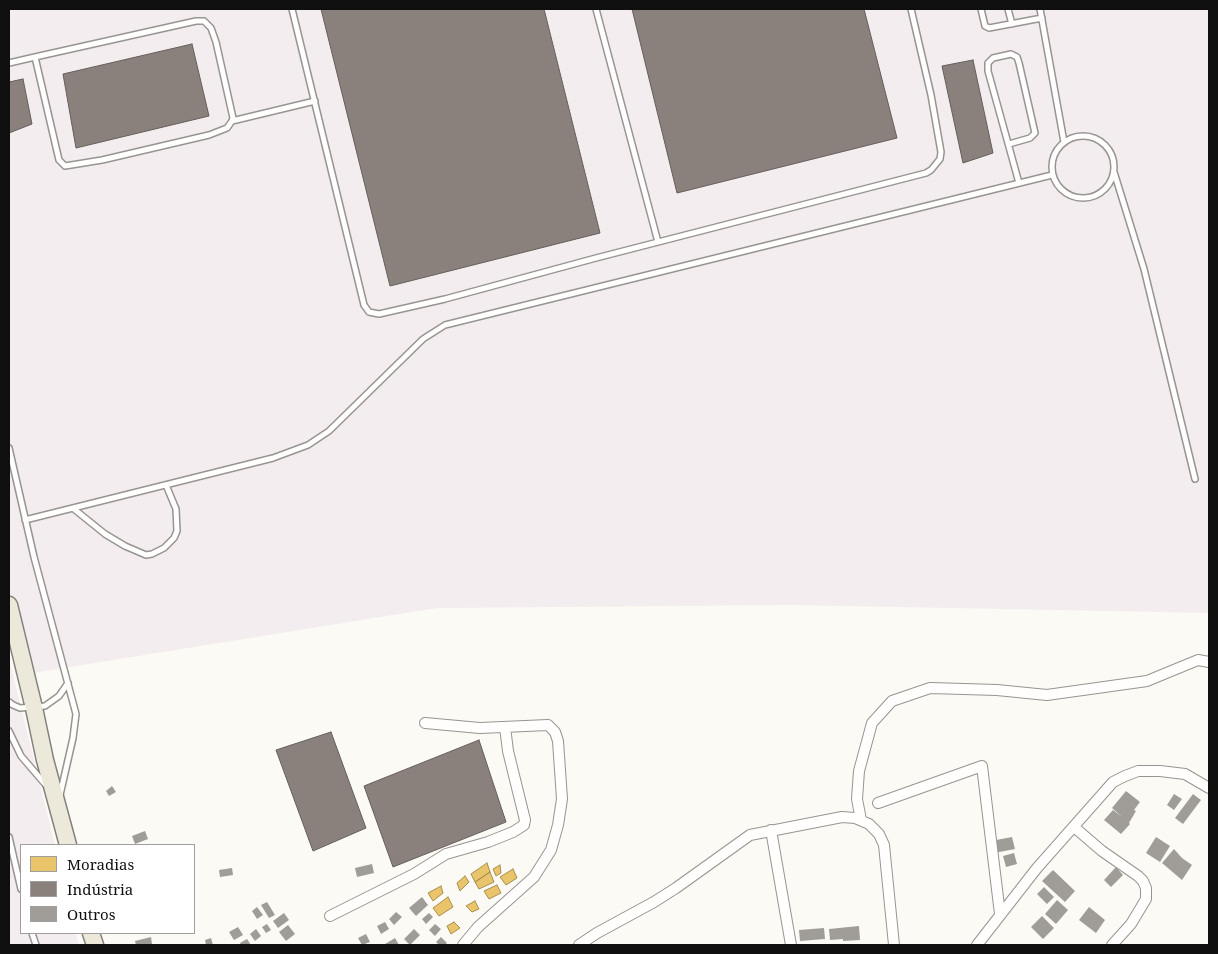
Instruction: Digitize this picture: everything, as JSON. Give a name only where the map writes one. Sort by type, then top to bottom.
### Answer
[{"type":"main road","points":[[9,605],[68,844]]},
{"type":"street","points":[[861,820],[857,799],[859,771],[872,723],[892,701],[930,688],[997,690],[1047,695],[1147,681],[1198,660],[1209,662]]},
{"type":"street","points":[[425,723],[480,728],[548,725],[555,732],[558,741],[562,798],[558,825],[551,850],[541,869],[526,886],[478,927],[463,945]]},
{"type":"street","points":[[330,916],[414,874],[446,854],[488,842],[513,832],[524,825],[525,820],[510,758],[505,727]]},
{"type":"street","points":[[878,803],[982,766],[1000,914]]},
{"type":"street","points":[[977,945],[1037,868],[1113,782],[1138,771],[1160,770],[1181,773],[1209,788]]},
{"type":"street","points":[[579,945],[676,888],[750,835],[842,817],[855,818],[869,824],[884,845],[894,945]]},
{"type":"street","points":[[1074,827],[1102,851],[1138,876],[1146,888],[1146,899],[1131,924],[1112,945]]},
{"type":"street","points":[[772,830],[791,945]]},
{"type":"lane","points":[[292,9],[364,304],[370,312],[384,314],[931,170],[940,159],[941,152],[931,95],[910,9]]},
{"type":"lane","points":[[596,9],[658,242]]},
{"type":"lane","points":[[981,9],[985,26],[989,28],[1042,18]]},
{"type":"lane","points":[[1008,9],[1012,24]]},
{"type":"lane","points":[[1040,9],[1064,142]]},
{"type":"lane","points":[[9,63],[35,57],[196,21],[204,21],[213,32],[233,118],[227,128],[209,135],[102,160],[65,166],[60,160],[35,57]]},
{"type":"lane","points":[[1009,144],[1030,138],[1035,133],[1020,63],[1017,57],[1011,54],[993,58],[990,60],[988,67],[989,78],[1019,183]]},
{"type":"lane","points":[[232,121],[315,101]]},
{"type":"lane","points":[[1114,172],[1110,184],[1102,193],[1091,198],[1078,199],[1067,194],[1058,186],[1052,175],[1052,163],[1056,151],[1064,142],[1075,137],[1088,136],[1099,140],[1108,148],[1114,159],[1114,172],[1144,269],[1195,479]]},
{"type":"lane","points":[[25,520],[273,458],[308,445],[329,431],[423,339],[445,325],[1052,175]]},
{"type":"lane","points":[[9,448],[25,520],[76,714],[73,738],[56,799]]},
{"type":"lane","points":[[74,509],[105,534],[125,546],[146,555],[152,554],[164,548],[174,538],[177,531],[176,509],[166,485]]},
{"type":"lane","points":[[9,702],[17,707],[34,708],[45,706],[51,704],[59,696],[68,683]]},
{"type":"lane","points":[[9,731],[21,756],[56,799]]},
{"type":"lane","points":[[9,837],[20,885]]},
{"type":"shaded area","points":[[9,9],[1209,9],[1209,613],[792,605],[437,608],[26,674],[9,605]]},
{"type":"shaded area","points":[[9,659],[55,844],[20,844],[20,934],[76,934],[79,945],[9,945]]},
{"type":"building: Moradias","points":[[487,863],[490,872],[475,882],[471,874]]},
{"type":"building: Moradias","points":[[500,865],[501,873],[496,876],[493,869]]},
{"type":"building: Moradias","points":[[513,869],[517,878],[506,885],[500,877]]},
{"type":"building: Moradias","points":[[490,872],[494,882],[479,889],[475,882]]},
{"type":"building: Moradias","points":[[465,876],[469,882],[460,891],[457,883]]},
{"type":"building: Moradias","points":[[497,885],[501,893],[489,899],[484,891]]},
{"type":"building: Moradias","points":[[441,886],[443,893],[433,901],[428,893]]},
{"type":"building: Moradias","points":[[448,897],[453,907],[439,916],[433,908]]},
{"type":"building: Moradias","points":[[475,901],[479,909],[472,912],[466,906]]},
{"type":"building: Moradias","points":[[454,922],[460,928],[451,934],[447,926]]},
{"type":"building: Indústria","points":[[321,9],[544,9],[600,233],[390,286]]},
{"type":"building: Indústria","points":[[632,9],[864,9],[897,138],[677,193]]},
{"type":"building: Indústria","points":[[192,44],[209,116],[76,148],[63,74]]},
{"type":"building: Indústria","points":[[973,60],[993,153],[963,163],[942,66]]},
{"type":"building: Indústria","points":[[23,79],[32,124],[9,133],[9,82]]},
{"type":"building: Indústria","points":[[331,732],[366,828],[313,851],[276,750]]},
{"type":"building: Indústria","points":[[479,740],[506,822],[393,867],[364,786]]},
{"type":"building: Outros","points":[[112,786],[116,792],[109,796],[106,791]]},
{"type":"building: Outros","points":[[1126,791],[1140,802],[1134,810],[1136,811],[1130,824],[1121,834],[1104,820],[1113,810],[1122,817],[1112,808]]},
{"type":"building: Outros","points":[[1174,794],[1182,799],[1174,810],[1167,805]]},
{"type":"building: Outros","points":[[1193,794],[1201,800],[1183,824],[1175,818]]},
{"type":"building: Outros","points":[[145,831],[148,839],[135,844],[132,836]]},
{"type":"building: Outros","points":[[1012,837],[1015,849],[994,853],[991,841]]},
{"type":"building: Outros","points":[[1156,837],[1170,846],[1160,862],[1146,853]]},
{"type":"building: Outros","points":[[1174,849],[1192,865],[1182,880],[1162,863]]},
{"type":"building: Outros","points":[[1014,853],[1017,864],[1006,867],[1003,856]]},
{"type":"building: Outros","points":[[372,864],[374,873],[357,877],[355,868]]},
{"type":"building: Outros","points":[[1116,867],[1123,875],[1111,887],[1104,880]]},
{"type":"building: Outros","points":[[232,868],[233,875],[220,877],[219,870]]},
{"type":"building: Outros","points":[[1053,870],[1075,891],[1065,902],[1042,881]]},
{"type":"building: Outros","points":[[1044,887],[1054,897],[1047,904],[1037,894]]},
{"type":"building: Outros","points":[[422,897],[428,905],[416,916],[409,908]]},
{"type":"building: Outros","points":[[1057,900],[1068,910],[1056,924],[1045,914]]},
{"type":"building: Outros","points":[[267,902],[275,915],[269,918],[261,905]]},
{"type":"building: Outros","points":[[257,907],[263,915],[257,919],[252,911]]},
{"type":"building: Outros","points":[[1089,907],[1105,920],[1096,933],[1079,920]]},
{"type":"building: Outros","points":[[396,912],[402,917],[394,925],[389,919]]},
{"type":"building: Outros","points":[[284,913],[289,920],[278,928],[273,921]]},
{"type":"building: Outros","points":[[429,913],[433,917],[426,924],[422,919]]},
{"type":"building: Outros","points":[[1042,916],[1054,928],[1043,939],[1031,927]]},
{"type":"building: Outros","points":[[385,922],[389,929],[381,934],[377,926]]},
{"type":"building: Outros","points":[[267,924],[271,930],[266,933],[262,927]]},
{"type":"building: Outros","points":[[435,924],[441,929],[435,936],[429,930]]},
{"type":"building: Outros","points":[[288,925],[295,934],[286,941],[279,932]]},
{"type":"building: Outros","points":[[859,926],[860,940],[830,940],[829,929]]},
{"type":"building: Outros","points":[[238,927],[243,935],[234,940],[229,932]]},
{"type":"building: Outros","points":[[824,928],[825,939],[800,941],[799,930]]},
{"type":"building: Outros","points":[[256,929],[261,936],[255,941],[250,934]]},
{"type":"building: Outros","points":[[414,929],[420,935],[410,945],[404,939]]},
{"type":"building: Outros","points":[[366,934],[370,942],[362,945],[358,938]]},
{"type":"building: Outros","points":[[151,937],[152,944],[136,945],[135,941]]},
{"type":"building: Outros","points":[[441,937],[447,943],[445,945],[439,945],[436,942]]},
{"type":"building: Outros","points":[[211,938],[213,945],[206,945],[205,940]]},
{"type":"building: Outros","points":[[395,938],[399,945],[385,944]]},
{"type":"building: Outros","points":[[247,939],[251,945],[241,945],[240,943]]}]
